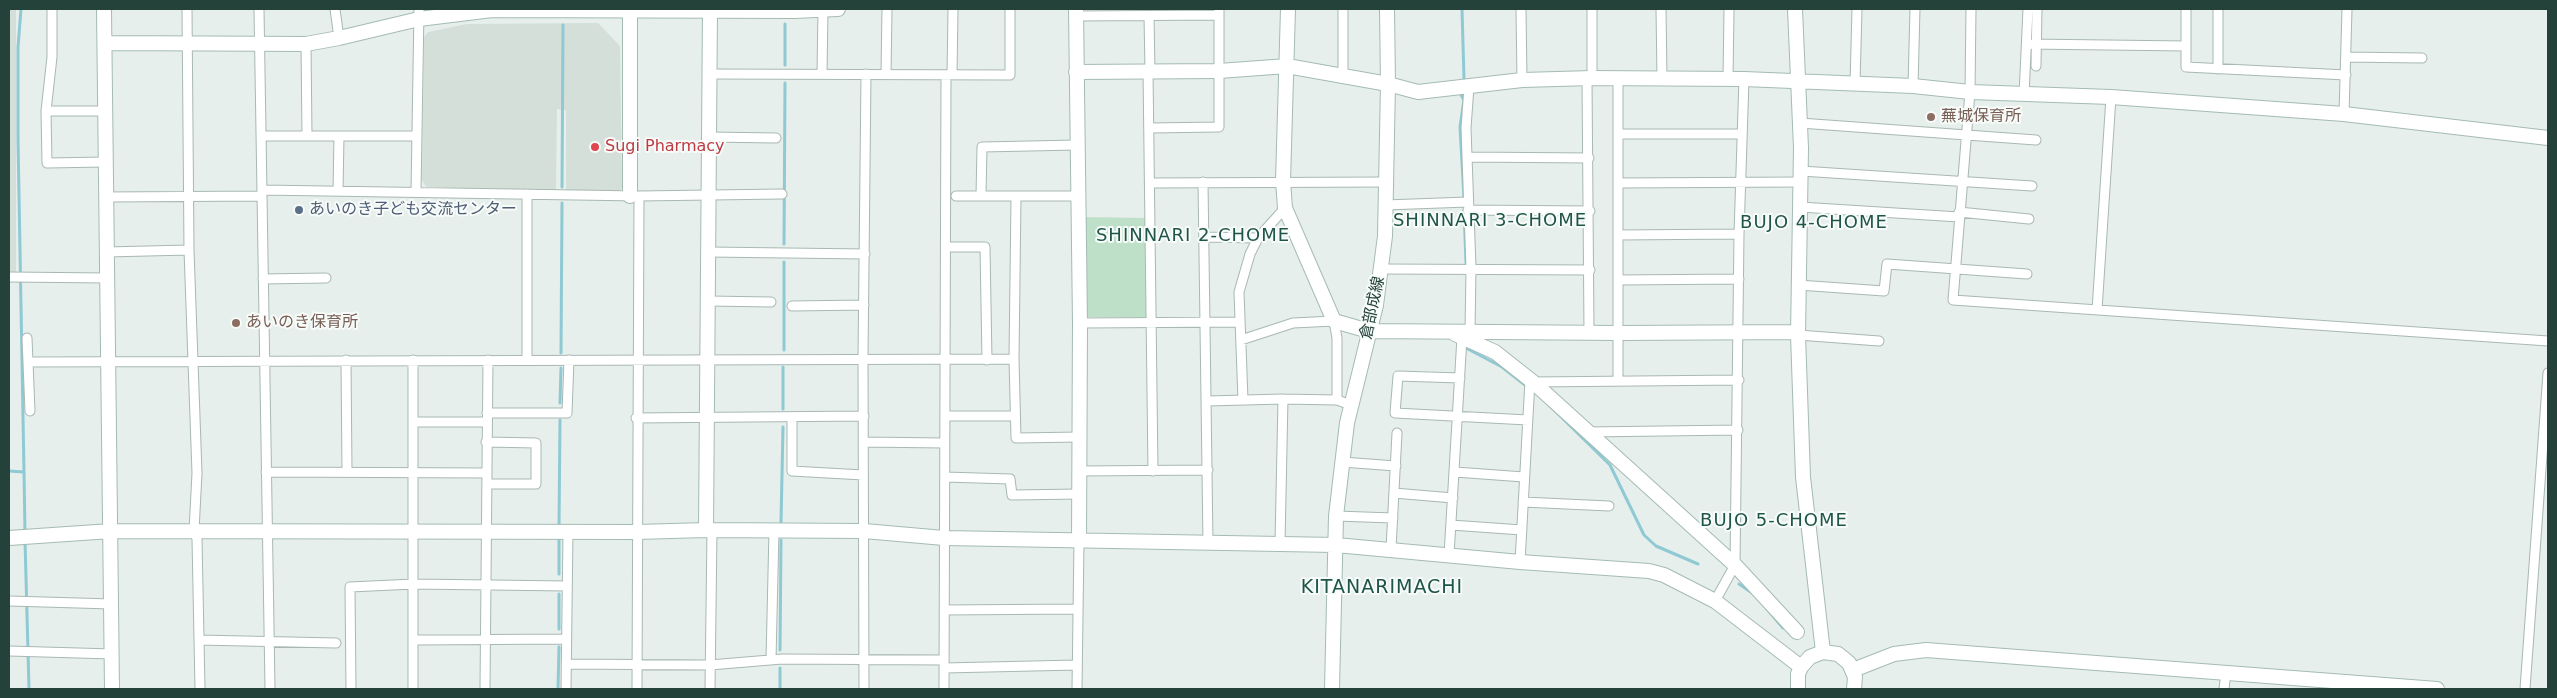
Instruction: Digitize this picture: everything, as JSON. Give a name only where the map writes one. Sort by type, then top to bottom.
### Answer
[{"type":"street","points":[[52,9],[52,66],[46,111],[47,163],[106,162]]},
{"type":"street","points":[[104,9],[112,689]]},
{"type":"street","points":[[188,9],[189,250],[197,473],[194,531],[197,539],[200,689]]},
{"type":"street","points":[[259,9],[270,689]]},
{"type":"street","points":[[335,9],[339,38]]},
{"type":"street","points":[[105,42],[306,44],[339,38],[419,14],[492,9],[838,9]]},
{"type":"street","points":[[630,9],[635,196],[637,532],[639,538],[637,689]]},
{"type":"street","points":[[710,9],[709,301],[707,358],[710,689]]},
{"type":"street","points":[[822,74],[823,9]]},
{"type":"street","points":[[886,74],[888,9]]},
{"type":"street","points":[[944,689],[946,247],[949,75],[953,9]]},
{"type":"street","points":[[709,74],[1010,75],[1010,9]]},
{"type":"street","points":[[1288,9],[1283,181],[1285,208],[1334,321],[1337,338],[1337,400]]},
{"type":"street","points":[[1342,76],[1343,9]]},
{"type":"street","name":"倉部成線","points":[[1332,689],[1336,516],[1342,462],[1351,405],[1382,269],[1388,84],[1387,9]]},
{"type":"street","points":[[1521,9],[1522,80]]},
{"type":"street","points":[[1589,333],[1589,78],[1592,9]]},
{"type":"street","points":[[1662,9],[1662,78]]},
{"type":"street","points":[[1728,79],[1729,9]]},
{"type":"street","points":[[1795,9],[1800,123],[1798,333],[1803,477],[1822,652]]},
{"type":"street","points":[[1855,84],[1857,9]]},
{"type":"street","points":[[1914,86],[1915,9]]},
{"type":"street","points":[[1971,9],[1970,92],[1959,214],[1954,300],[2548,341]]},
{"type":"street","points":[[2028,9],[2036,66]]},
{"type":"street","points":[[2024,95],[2033,44],[2036,9]]},
{"type":"street","points":[[2186,9],[2186,67],[2346,75]]},
{"type":"street","points":[[2218,9],[2218,69]]},
{"type":"street","points":[[2344,114],[2347,9]]},
{"type":"street","points":[[1077,689],[1081,471],[1076,12],[1149,16],[1219,12],[1218,71],[1220,127],[1150,128]]},
{"type":"street","points":[[416,192],[419,14]]},
{"type":"street","points":[[1149,16],[1153,470]]},
{"type":"street","points":[[306,44],[307,136]]},
{"type":"street","points":[[2033,44],[2186,46]]},
{"type":"street","points":[[2346,57],[2422,58]]},
{"type":"street","points":[[1076,72],[1218,71],[1287,66],[1388,84],[1418,92],[1522,80],[1589,78],[1744,79],[1914,86],[1970,92],[2111,97],[2344,114],[2548,138]]},
{"type":"street","points":[[864,689],[863,359],[866,74]]},
{"type":"street","points":[[1618,78],[1618,380]]},
{"type":"street","points":[[1715,601],[1736,564],[1740,330],[1739,234],[1744,79]]},
{"type":"street","points":[[1449,555],[1460,378],[1466,334],[1471,268],[1467,156],[1469,87]]},
{"type":"street","points":[[2097,310],[2111,97]]},
{"type":"street","points":[[46,111],[105,111]]},
{"type":"street","points":[[1800,123],[2036,140]]},
{"type":"street","points":[[1619,134],[1742,134]]},
{"type":"street","points":[[261,136],[417,136]]},
{"type":"street","points":[[338,191],[339,136]]},
{"type":"street","points":[[709,137],[776,138]]},
{"type":"street","points":[[981,196],[982,147],[1077,145]]},
{"type":"street","points":[[1467,156],[1589,158]]},
{"type":"street","points":[[1619,183],[1740,183],[1800,177],[2032,186]]},
{"type":"street","points":[[1203,182],[1208,543]]},
{"type":"street","points":[[1150,183],[1386,182]]},
{"type":"street","points":[[106,198],[338,191],[635,196],[782,194]]},
{"type":"street","points":[[527,194],[527,360]]},
{"type":"street","points":[[956,196],[1077,196]]},
{"type":"street","points":[[1016,197],[1014,359],[1016,438],[1080,437]]},
{"type":"street","points":[[1385,205],[1590,211]]},
{"type":"street","points":[[1800,207],[2029,219]]},
{"type":"street","points":[[1243,400],[1239,292],[1250,254],[1258,238],[1285,208]]},
{"type":"street","points":[[1618,235],[1739,234]]},
{"type":"street","points":[[1205,237],[1258,238]]},
{"type":"street","points":[[946,247],[985,247],[987,360]]},
{"type":"street","points":[[106,252],[189,250]]},
{"type":"street","points":[[709,252],[865,254]]},
{"type":"street","points":[[1798,285],[1884,291],[1886,264],[2027,274]]},
{"type":"street","points":[[1382,269],[1590,270]]},
{"type":"street","points":[[11,277],[107,278]]},
{"type":"street","points":[[263,279],[326,278]]},
{"type":"street","points":[[1618,280],[1740,279]]},
{"type":"street","points":[[709,301],[771,302]]},
{"type":"street","points":[[792,306],[864,304]]},
{"type":"street","points":[[1241,340],[1293,323],[1334,321],[1369,331],[1444,331],[1466,334],[1740,330],[1798,333],[1879,341]]},
{"type":"street","points":[[1080,324],[1240,322]]},
{"type":"street","points":[[1466,334],[1495,352],[1532,381],[1736,564],[1797,632]]},
{"type":"street","points":[[27,338],[30,411]]},
{"type":"street","points":[[28,362],[637,360],[707,358],[1014,359]]},
{"type":"street","points":[[346,360],[346,472]]},
{"type":"street","points":[[413,689],[414,360]]},
{"type":"street","points":[[485,689],[487,640],[486,442],[488,360]]},
{"type":"street","points":[[415,422],[567,413],[569,360]]},
{"type":"street","points":[[2525,689],[2548,373]]},
{"type":"street","points":[[1460,378],[1398,376],[1395,413],[1528,420]]},
{"type":"street","points":[[1532,381],[1739,380]]},
{"type":"street","points":[[1520,562],[1524,477],[1532,381]]},
{"type":"street","points":[[1280,543],[1283,399]]},
{"type":"street","points":[[1207,401],[1337,400],[1351,405]]},
{"type":"street","points":[[636,418],[707,419],[864,416]]},
{"type":"street","points":[[945,416],[1015,416]]},
{"type":"street","points":[[792,418],[792,471],[863,475]]},
{"type":"street","points":[[1588,432],[1738,430]]},
{"type":"street","points":[[1391,549],[1397,433]]},
{"type":"street","points":[[486,442],[536,443],[536,484],[487,484]]},
{"type":"street","points":[[864,442],[944,443]]},
{"type":"street","points":[[1342,462],[1396,466]]},
{"type":"street","points":[[1081,471],[1208,470]]},
{"type":"street","points":[[266,472],[487,473]]},
{"type":"street","points":[[1454,472],[1524,477]]},
{"type":"street","points":[[945,477],[1010,478],[1012,495],[1080,494]]},
{"type":"street","points":[[1394,494],[1453,498]]},
{"type":"street","points":[[1523,502],[1609,506]]},
{"type":"street","points":[[1336,516],[1393,518]]},
{"type":"street","points":[[1452,525],[1522,530]]},
{"type":"street","points":[[19,537],[111,530],[637,532],[774,530],[864,531],[944,538],[1280,543],[1391,549],[1520,562],[1648,570],[1686,584],[1715,601],[1801,667]]},
{"type":"street","points":[[771,660],[774,530]]},
{"type":"street","points":[[566,689],[568,532]]},
{"type":"street","points":[[351,689],[350,587],[414,584],[567,586]]},
{"type":"street","points":[[9,601],[112,604]]},
{"type":"street","points":[[944,610],[1078,609]]},
{"type":"street","points":[[414,640],[566,639]]},
{"type":"street","points":[[199,640],[336,643]]},
{"type":"street","points":[[1853,670],[1894,654],[1926,650],[2437,689]]},
{"type":"street","points":[[9,651],[113,654]]},
{"type":"street","points":[[1798,689],[1798,674],[1801,667],[1810,657],[1822,652],[1838,654],[1849,663],[1853,670],[1854,689]]},
{"type":"street","points":[[566,664],[710,665],[771,660],[864,659],[944,664],[1077,665]]},
{"type":"street","points":[[2224,689],[2226,672]]},
{"type":"shaded area","points":[[9,9],[16,9],[16,273],[9,273]]},
{"type":"shaded area","points":[[598,23],[620,46],[622,188],[619,191],[566,191],[566,110],[557,109],[556,190],[426,187],[422,180],[424,37],[428,32],[467,24]]},
{"type":"green space","points":[[1083,217],[1147,218],[1148,317],[1085,317]]},
{"type":"waterway","points":[[21,9],[18,47],[18,140],[24,472]]},
{"type":"waterway","points":[[1462,9],[1464,79]]},
{"type":"waterway","points":[[785,24],[785,65]]},
{"type":"waterway","points":[[562,187],[563,25]]},
{"type":"waterway","points":[[784,244],[785,83]]},
{"type":"waterway","points":[[1461,95],[1464,100],[1460,127],[1464,198]]},
{"type":"waterway","points":[[561,353],[562,203]]},
{"type":"waterway","points":[[1464,210],[1466,263]]},
{"type":"waterway","points":[[784,262],[784,350]]},
{"type":"waterway","points":[[1466,348],[1502,367],[1525,385]]},
{"type":"waterway","points":[[783,367],[783,409]]},
{"type":"waterway","points":[[560,403],[561,368]]},
{"type":"waterway","points":[[1548,404],[1610,465],[1644,535],[1656,546],[1698,564]]},
{"type":"waterway","points":[[559,527],[560,420]]},
{"type":"waterway","points":[[781,522],[783,427]]},
{"type":"waterway","points":[[9,471],[24,472],[25,534]]},
{"type":"waterway","points":[[25,540],[29,689]]},
{"type":"waterway","points":[[559,540],[559,574]]},
{"type":"waterway","points":[[780,650],[781,540]]},
{"type":"waterway","points":[[1739,584],[1755,595]]},
{"type":"waterway","points":[[559,594],[559,629]]},
{"type":"waterway","points":[[1767,609],[1783,628]]},
{"type":"waterway","points":[[558,689],[559,647]]},
{"type":"waterway","points":[[780,668],[780,689]]},
{"type":"place","name":"蕪城保育所","points":[[1931,117]]},
{"type":"place","name":"Sugi Pharmacy","points":[[595,147]]},
{"type":"place","name":"あいのき子ども交流センター","points":[[299,210]]},
{"type":"place","name":"あいのき保育所","points":[[236,323]]},
{"type":"district","name":"SHINNARI 3-CHOME","points":[[1490,221]]},
{"type":"district","name":"BUJO 4-CHOME","points":[[1814,223]]},
{"type":"district","name":"SHINNARI 2-CHOME","points":[[1193,236]]},
{"type":"district","name":"BUJO 5-CHOME","points":[[1774,521]]},
{"type":"district","name":"KITANARIMACHI","points":[[1382,588]]}]
